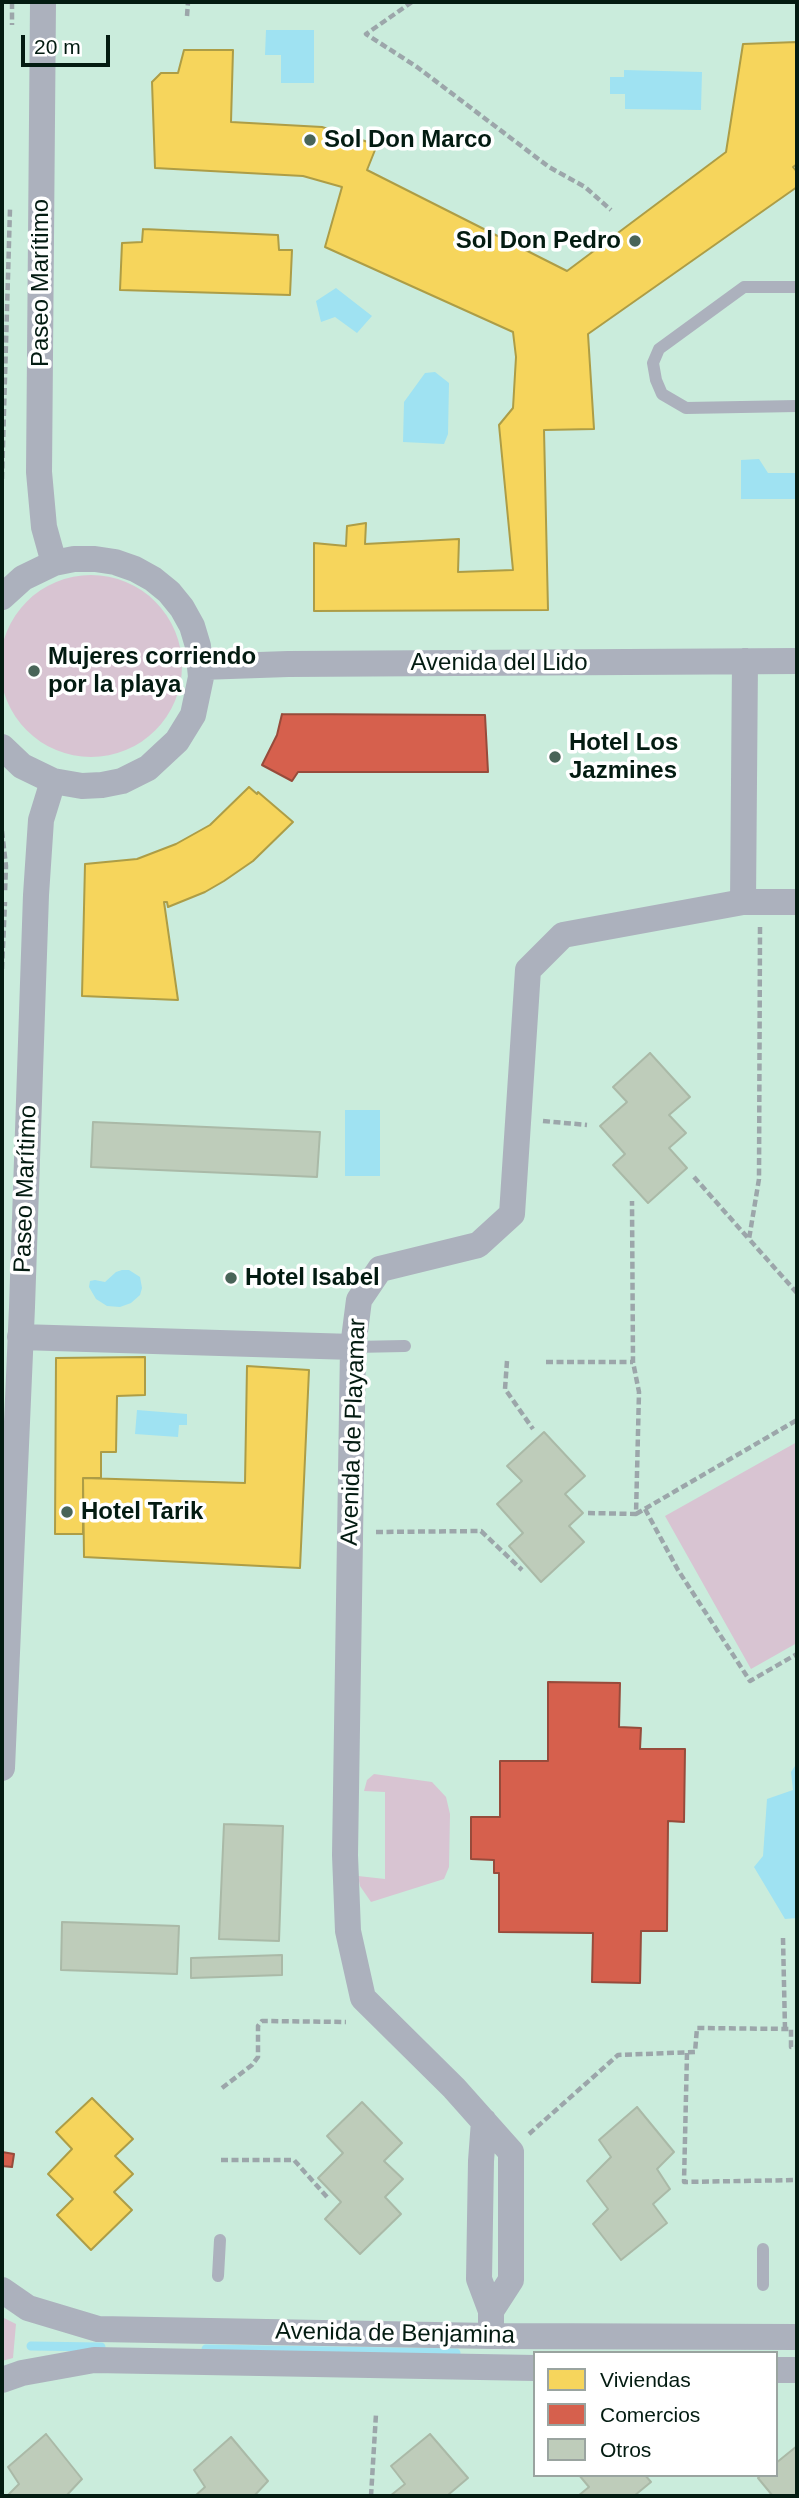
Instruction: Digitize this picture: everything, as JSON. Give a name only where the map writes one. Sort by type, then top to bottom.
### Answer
[{"type":"street","name":"Paseo Marítimo","points":[[43,2],[39,472],[44,527],[54,563]]},
{"type":"street","points":[[2,597],[23,578],[54,563],[85,559],[115,562],[153,579],[169,592],[182,608],[198,646],[201,667],[200,687],[193,715],[177,741],[156,762],[131,777],[102,785],[72,785],[53,781],[22,766],[2,747]]},
{"type":"street","points":[[743,902],[744,661]]},
{"type":"street","name":"Avenida del Lido","points":[[201,667],[288,664],[797,661]]},
{"type":"street","name":"Paseo Marítimo","points":[[2,1768],[37,883],[41,820],[53,781]]},
{"type":"street","name":"Avenida de Playamar","points":[[511,2152],[363,1998],[348,1931],[345,1855],[353,1347],[359,1300],[380,1269],[478,1245],[512,1214],[528,970],[563,935],[743,902],[797,902]]},
{"type":"street","points":[[20,1337],[353,1347]]},
{"type":"street","points":[[484,2121],[481,2161],[495,2279]]},
{"type":"street","points":[[491,2324],[511,2152]]},
{"type":"street","name":"Avenida de Benjamina","points":[[2,2290],[28,2308],[98,2329],[491,2324],[797,2337]]},
{"type":"street","name":"Avenida de Benjamina","points":[[2,2380],[22,2373],[94,2360],[533,2368]]},
{"type":"street","points":[[778,2370],[797,2370]]},
{"type":"lane","points":[[797,287],[744,287],[659,349],[653,363],[662,394],[686,408],[797,406]]},
{"type":"lane","points":[[353,1347],[405,1346]]},
{"type":"lane","points":[[218,2276],[220,2240]]},
{"type":"lane","points":[[763,2249],[763,2285]]},
{"type":"path","points":[[12,2],[12,30]]},
{"type":"path","points":[[187,16],[188,2]]},
{"type":"path","points":[[412,2],[366,34],[417,67],[548,167],[585,187],[611,210]]},
{"type":"path","points":[[2,479],[10,209]]},
{"type":"path","points":[[2,831],[6,866],[2,969]]},
{"type":"path","points":[[749,1239],[759,1180],[760,955]]},
{"type":"path","points":[[552,1122],[587,1125]]},
{"type":"path","points":[[694,1177],[797,1293]]},
{"type":"path","points":[[632,1201],[633,1362],[639,1392],[636,1514]]},
{"type":"path","points":[[507,1362],[505,1389],[533,1429]]},
{"type":"path","points":[[547,1362],[633,1362]]},
{"type":"path","points":[[588,1513],[636,1514],[797,1420]]},
{"type":"path","points":[[645,1509],[678,1570],[750,1681],[797,1654]]},
{"type":"path","points":[[401,1531],[481,1531],[522,1570]]},
{"type":"path","points":[[783,1938],[785,2029]]},
{"type":"path","points":[[222,2088],[253,2065],[258,2057],[258,2026],[262,2021],[353,2022]]},
{"type":"path","points":[[511,2152],[618,2055],[695,2053],[697,2028],[791,2029],[791,2047],[797,2047]]},
{"type":"path","points":[[687,2053],[684,2182],[797,2180]]},
{"type":"path","points":[[221,2161],[294,2160],[327,2197]]},
{"type":"path","points":[[371,2496],[376,2414]]},
{"type":"shaded area","points":[[91,575],[126,582],[155,602],[175,631],[182,666],[175,701],[155,730],[126,750],[91,757],[56,750],[27,730],[7,701],[0,666],[7,631],[27,602],[56,582]]},
{"type":"shaded area","points":[[797,1442],[797,1643],[751,1669],[665,1516]]},
{"type":"shaded area","points":[[374,1774],[432,1782],[446,1797],[450,1814],[449,1867],[444,1879],[371,1902],[360,1886],[358,1876],[385,1879],[385,1792],[364,1791],[367,1780]]},
{"type":"shaded area","points":[[2,2317],[16,2324],[13,2358],[2,2361]]},
{"type":"water","points":[[266,30],[314,30],[314,83],[281,83],[281,55],[265,55]]},
{"type":"water","points":[[624,70],[702,72],[701,110],[625,109],[625,94],[610,94],[610,77],[624,77]]},
{"type":"water","points":[[336,288],[372,316],[357,333],[335,317],[321,322],[316,301]]},
{"type":"water","points":[[435,372],[449,383],[448,434],[444,444],[403,442],[404,402],[425,373]]},
{"type":"water","points":[[759,459],[768,473],[797,473],[797,499],[741,499],[741,460]]},
{"type":"water","points":[[345,1110],[380,1110],[380,1176],[345,1176]]},
{"type":"water","points":[[122,1270],[129,1270],[140,1277],[140,1295],[131,1303],[120,1307],[107,1306],[96,1299],[89,1287],[90,1281],[105,1282]]},
{"type":"water","points":[[137,1410],[187,1414],[187,1425],[179,1425],[178,1437],[135,1434]]},
{"type":"water","points":[[797,1763],[797,1918],[785,1919],[754,1867],[763,1856],[767,1799],[793,1790],[791,1772]]},
{"type":"building: Viviendas","points":[[797,42],[797,164],[793,167],[797,172],[797,187],[588,334],[594,429],[544,430],[548,610],[314,611],[314,543],[346,546],[347,526],[366,523],[365,544],[459,539],[458,572],[513,570],[499,425],[513,408],[516,357],[513,332],[325,247],[342,187],[303,176],[155,168],[152,82],[161,73],[178,73],[184,50],[233,50],[231,122],[322,127],[377,145],[367,170],[567,271],[726,152],[743,44]]},
{"type":"building: Viviendas","points":[[143,229],[278,235],[279,250],[292,250],[290,295],[120,290],[122,243],[142,242]]},
{"type":"building: Viviendas","points":[[249,787],[293,822],[253,861],[224,881],[168,907],[167,902],[164,902],[178,1000],[82,996],[85,864],[137,859],[176,844],[210,825]]},
{"type":"building: Viviendas","points":[[145,1357],[145,1395],[117,1396],[116,1452],[101,1452],[101,1478],[83,1478],[83,1534],[55,1534],[56,1358]]},
{"type":"building: Viviendas","points":[[247,1366],[309,1370],[300,1568],[84,1557],[83,1478],[245,1483]]},
{"type":"building: Viviendas","points":[[92,2098],[133,2139],[115,2156],[133,2174],[114,2192],[132,2210],[91,2250],[57,2215],[73,2199],[48,2174],[72,2149],[56,2132]]},
{"type":"building: Comercios","points":[[282,714],[485,715],[488,772],[298,772],[292,781],[262,765],[277,735]]},
{"type":"building: Comercios","points":[[548,1682],[620,1683],[619,1727],[641,1728],[640,1749],[685,1749],[684,1822],[668,1821],[667,1931],[641,1931],[640,1983],[592,1982],[593,1933],[499,1932],[499,1873],[494,1873],[494,1860],[471,1859],[471,1817],[500,1817],[500,1761],[548,1761]]},
{"type":"building: Comercios","points":[[2,2152],[14,2154],[12,2167],[2,2166]]},
{"type":"building: Otros","points":[[650,1053],[690,1097],[669,1115],[686,1133],[669,1148],[687,1168],[648,1203],[613,1165],[625,1154],[600,1126],[627,1102],[613,1087]]},
{"type":"building: Otros","points":[[93,1122],[320,1132],[317,1177],[91,1167]]},
{"type":"building: Otros","points":[[544,1432],[585,1476],[565,1494],[583,1513],[569,1526],[584,1542],[541,1582],[509,1546],[523,1533],[497,1504],[522,1481],[507,1466]]},
{"type":"building: Otros","points":[[224,1824],[283,1826],[279,1941],[219,1939]]},
{"type":"building: Otros","points":[[62,1922],[179,1926],[177,1974],[61,1970]]},
{"type":"building: Otros","points":[[282,1955],[282,1975],[191,1978],[191,1958]]},
{"type":"building: Otros","points":[[362,2102],[402,2143],[384,2161],[403,2179],[385,2197],[401,2214],[360,2254],[325,2219],[341,2202],[318,2178],[343,2153],[327,2136]]},
{"type":"building: Otros","points":[[637,2107],[674,2152],[657,2169],[670,2189],[653,2204],[667,2223],[621,2260],[593,2224],[608,2209],[587,2181],[611,2157],[599,2140]]},
{"type":"building: Otros","points":[[46,2434],[82,2479],[66,2496],[7,2496],[19,2484],[8,2467]]},
{"type":"building: Otros","points":[[430,2434],[468,2478],[448,2495],[450,2496],[390,2496],[405,2484],[391,2466]]},
{"type":"building: Otros","points":[[231,2437],[268,2481],[254,2496],[195,2496],[205,2487],[194,2470]]},
{"type":"building: Otros","points":[[797,2446],[797,2496],[771,2496],[758,2478],[778,2477],[778,2461]]},
{"type":"building: Otros","points":[[581,2477],[647,2477],[651,2482],[634,2496],[578,2496],[589,2487]]},
{"type":"waterway","points":[[31,2346],[101,2347]]},
{"type":"waterway","points":[[206,2349],[456,2353]]},
{"type":"place","name":"Sol Don Marco","points":[[310,140]]},
{"type":"place","name":"Sol Don Pedro","points":[[635,241]]},
{"type":"place","name":"Mujeres corriendo por la playa","points":[[34,671]]},
{"type":"place","name":"Hotel Los Jazmines","points":[[555,757]]},
{"type":"place","name":"Hotel Isabel","points":[[231,1278]]},
{"type":"place","name":"Hotel Tarik","points":[[67,1512]]}]
